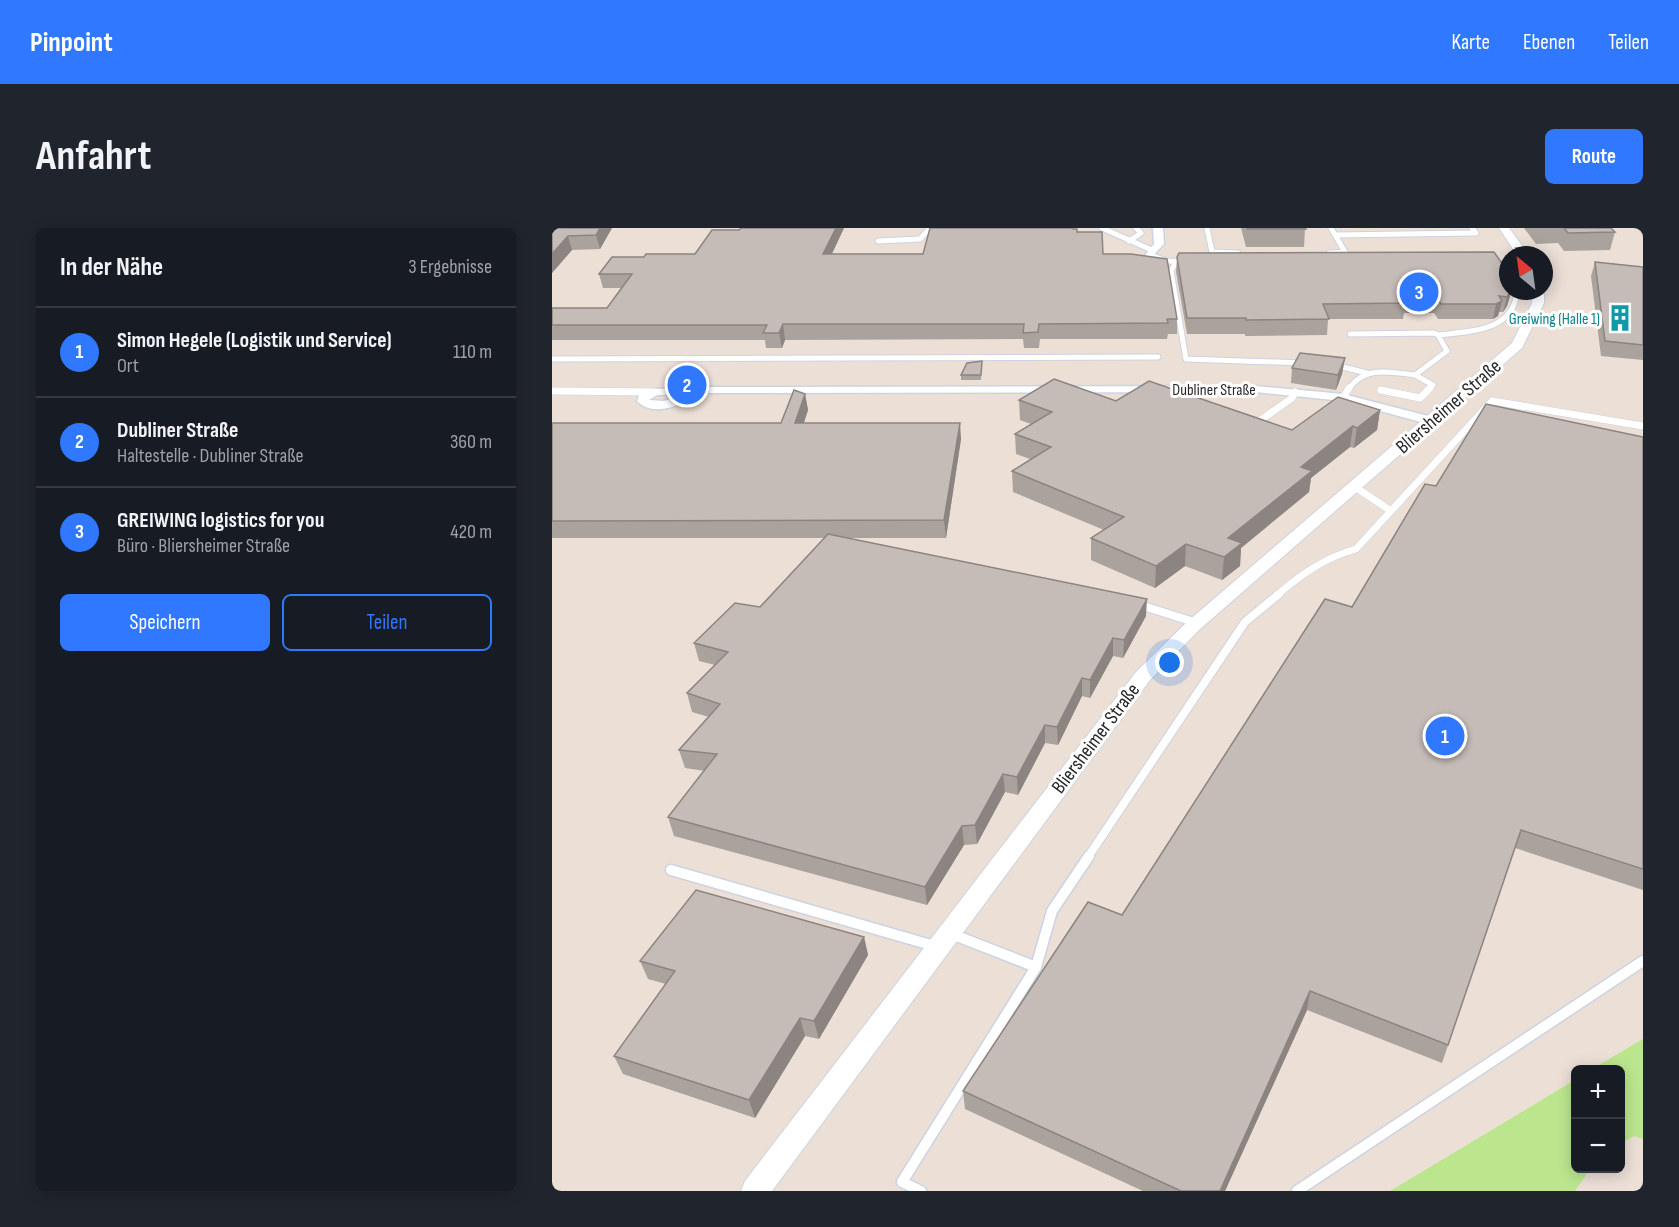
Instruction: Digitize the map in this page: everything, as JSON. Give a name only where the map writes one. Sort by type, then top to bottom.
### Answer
[{"type":"street","points":[[1152,253],[1159,244],[1158,228]]},
{"type":"street","points":[[1504,228],[1517,246]]},
{"type":"street","name":"Bliersheimer Straße","points":[[755,1191],[1143,676],[1197,623],[1517,345],[1538,300]]},
{"type":"street","name":"Dubliner Straße","points":[[655,392],[643,396],[645,404],[663,405],[705,390],[1255,388],[1343,398],[1432,421]]},
{"type":"lane","points":[[878,241],[920,238],[927,228]]},
{"type":"lane","points":[[1102,228],[1152,253],[1176,262],[1194,262]]},
{"type":"lane","points":[[1129,241],[1141,233],[1136,228]]},
{"type":"lane","points":[[1207,228],[1212,252],[1246,253]]},
{"type":"lane","points":[[1325,253],[1345,252],[1330,228]]},
{"type":"lane","points":[[1335,235],[1476,233],[1472,228]]},
{"type":"lane","points":[[1176,262],[1171,270],[1186,359],[1192,361],[1311,363]]},
{"type":"lane","points":[[1492,262],[1499,265]]},
{"type":"lane","points":[[1350,334],[1437,334],[1497,323],[1514,312],[1516,300]]},
{"type":"lane","points":[[1415,375],[1447,351],[1437,334]]},
{"type":"lane","points":[[552,359],[1158,357]]},
{"type":"lane","points":[[1322,364],[1367,373],[1415,375],[1433,385],[1420,398],[1381,390]]},
{"type":"lane","points":[[1343,398],[1357,378],[1367,373]]},
{"type":"lane","points":[[552,391],[655,392]]},
{"type":"lane","points":[[1247,429],[1292,398],[1294,392]]},
{"type":"lane","points":[[921,1191],[899,1186],[970,1076],[1036,967],[1052,911],[1245,622],[1308,569],[1334,555],[1356,549],[1492,401],[1643,426]]},
{"type":"lane","points":[[1355,487],[1391,511]]},
{"type":"lane","points":[[1133,603],[1197,623]]},
{"type":"lane","points":[[671,870],[944,940],[1036,967]]},
{"type":"lane","points":[[1297,1191],[1643,961]]},
{"type":"green space","points":[[1643,1039],[1643,1139],[1634,1136],[1625,1141],[1625,1065],[1599,1065]]},
{"type":"green space","points":[[1571,1082],[1571,1173],[1587,1173],[1575,1191],[1390,1191]]},
{"type":"building","points":[[552,228],[600,228],[596,235],[568,236],[552,254]]},
{"type":"building","points":[[741,228],[836,228],[823,254],[923,254],[930,228],[1073,228],[1077,229],[1077,232],[1102,232],[1103,254],[1131,254],[1167,259],[1177,319],[1167,319],[1168,323],[1039,324],[1038,332],[1023,333],[1024,324],[783,324],[779,333],[763,333],[767,325],[552,325],[552,308],[607,308],[632,274],[599,274],[612,257],[695,254],[712,230],[739,230]]},
{"type":"building","points":[[1305,228],[1306,229],[1247,229]]},
{"type":"building","points":[[1564,228],[1611,228],[1615,232],[1568,233]]},
{"type":"building","points":[[1494,252],[1499,259],[1499,300],[1502,301],[1496,304],[1441,304],[1437,297],[1402,297],[1405,303],[1323,304],[1329,319],[1187,318],[1177,257],[1179,253]]},
{"type":"building","name":"Greiwing (Halle 1)","points":[[1595,262],[1643,267],[1643,345],[1605,341]]},
{"type":"building","points":[[1300,353],[1345,358],[1338,375],[1292,368]]},
{"type":"building","points":[[982,361],[981,375],[961,375],[967,363]]},
{"type":"building","points":[[1054,379],[1116,401],[1149,381],[1292,430],[1338,397],[1380,410],[1357,428],[1353,426],[1301,467],[1312,471],[1228,538],[1242,543],[1224,557],[1186,544],[1156,566],[1091,538],[1124,517],[1012,471],[1051,447],[1015,434],[1052,412],[1019,400]]},
{"type":"building","points":[[794,390],[805,394],[795,423],[960,423],[944,520],[552,521],[552,423],[781,423]]},
{"type":"building","points":[[1486,404],[1643,437],[1643,869],[1521,830],[1448,1045],[1310,991],[1220,1191],[1181,1191],[963,1091],[1088,902],[1122,915],[1325,599],[1352,607],[1425,484],[1436,486]]},
{"type":"building","points":[[828,534],[1147,599],[1124,640],[1113,638],[1090,680],[1082,678],[1057,727],[1045,725],[1017,777],[1003,774],[975,825],[962,826],[925,887],[668,817],[717,754],[679,750],[720,704],[687,693],[728,652],[694,643],[735,603],[760,607]]},
{"type":"building","points":[[696,890],[864,937],[814,1021],[800,1018],[749,1100],[614,1056],[675,971],[640,961]]},
{"type":"place","name":"GREIWING logistics for you","points":[[1419,292]]},
{"type":"place","name":"Greiwing (Halle 1)","points":[[1620,318]]},
{"type":"place","name":"Dubliner Straße","points":[[687,385]]},
{"type":"place","name":"Simon Hegele (Logistik und Service)","points":[[1445,736]]}]
